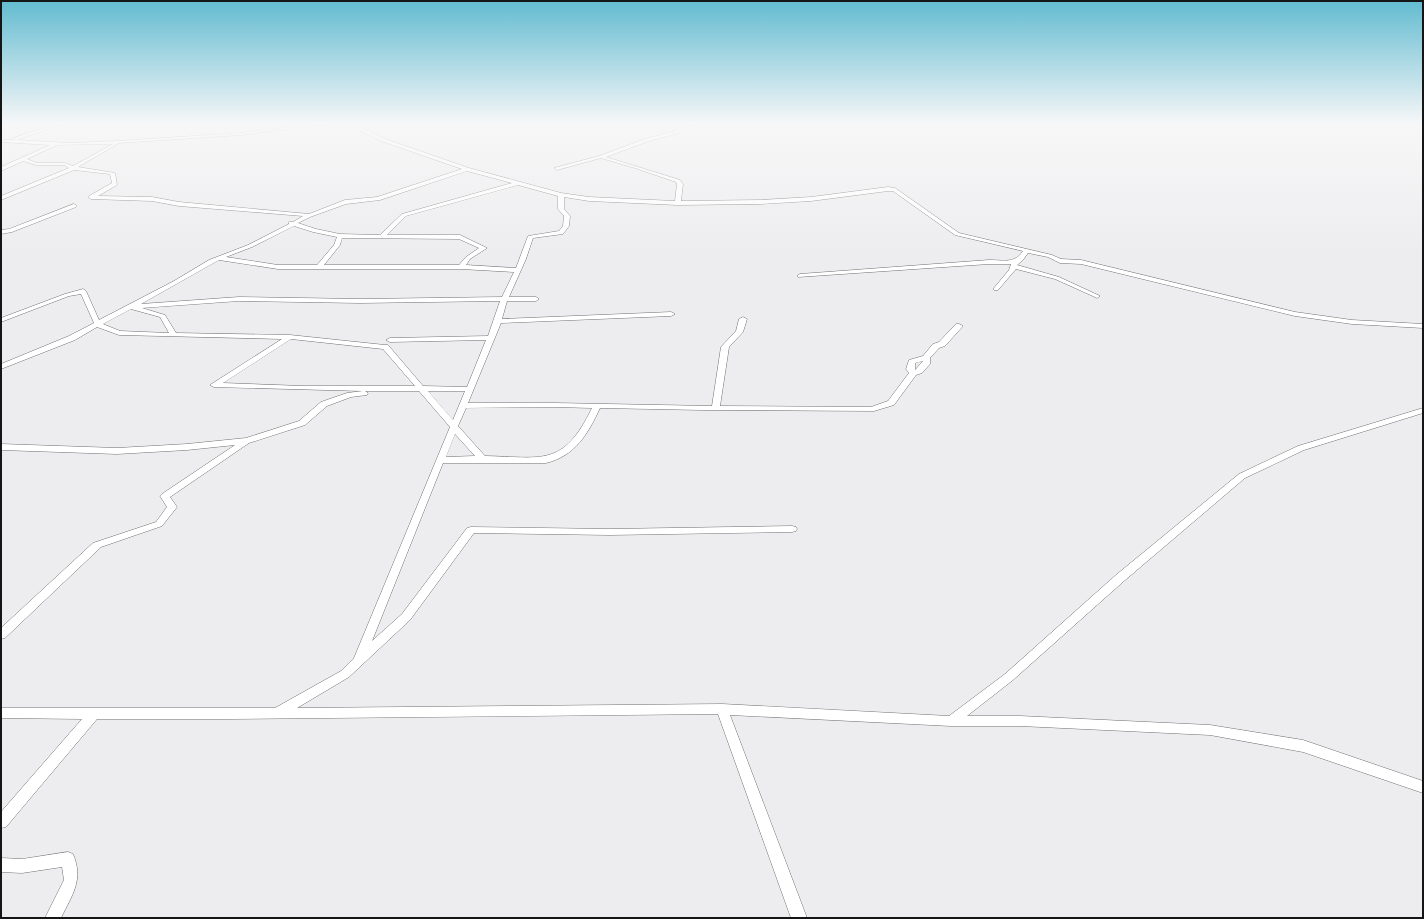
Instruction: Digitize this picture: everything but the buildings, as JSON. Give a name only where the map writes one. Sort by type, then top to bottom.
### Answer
[{"type":"street","points":[[461,167],[561,195],[589,199],[678,203],[767,202],[811,199],[888,189],[895,190],[957,234],[1050,256],[1060,261],[1081,262],[1099,266],[1296,314],[1352,322],[1423,326]]},
{"type":"street","points":[[557,168],[561,167]]},
{"type":"street","points":[[637,167],[678,181],[680,184],[678,203]]},
{"type":"street","points":[[1,198],[73,168],[112,173],[114,184],[91,197],[152,199],[179,204],[308,216]]},
{"type":"street","points":[[1,367],[72,338],[131,307],[216,258],[250,246],[291,223],[345,202],[378,199],[467,169]]},
{"type":"street","points":[[381,237],[404,215],[518,183]]},
{"type":"street","points":[[359,662],[440,460],[498,321],[504,300],[530,237],[561,233],[566,226],[567,216],[561,209],[561,195]]},
{"type":"street","points":[[1,232],[10,231],[74,206]]},
{"type":"street","points":[[291,223],[316,231],[340,236],[460,238],[484,248],[468,258],[461,267]]},
{"type":"street","points":[[319,267],[336,245],[340,236]]},
{"type":"street","points":[[996,288],[1012,271],[1014,264],[1021,259],[1026,251]]},
{"type":"street","points":[[216,258],[273,266],[461,267],[517,270]]},
{"type":"street","points":[[800,276],[989,262],[1014,264],[1057,278],[1097,296]]},
{"type":"street","points":[[1,320],[67,294],[83,291],[98,325],[119,333],[290,337],[385,347],[482,459]]},
{"type":"street","points":[[131,307],[239,299],[536,299]]},
{"type":"street","points":[[131,307],[164,316],[174,335]]},
{"type":"street","points":[[498,321],[671,314]]},
{"type":"street","points":[[716,408],[725,346],[739,332],[743,320]]},
{"type":"street","points":[[463,406],[871,409],[891,403],[913,373],[919,371],[927,362],[926,358],[936,346],[942,344],[960,326]]},
{"type":"street","points":[[290,337],[214,385],[303,388],[470,389]]},
{"type":"street","points":[[390,340],[491,338]]},
{"type":"street","points":[[1,447],[117,451],[187,447],[247,441],[302,423],[324,404],[350,395],[393,389]]},
{"type":"street","points":[[440,460],[546,460],[553,458],[580,438],[586,431],[597,406]]},
{"type":"street","points":[[950,721],[1009,677],[1120,578],[1242,476],[1301,448],[1423,410]]},
{"type":"street","points":[[1,636],[97,545],[159,524],[172,507],[166,496],[247,441]]},
{"type":"street","points":[[277,714],[338,680],[359,662],[406,616],[471,530],[610,532],[792,529]]},
{"type":"street","points":[[722,709],[799,918]]},
{"type":"street","points":[[1,713],[277,714],[722,709],[950,721],[1020,721],[1210,730],[1303,746],[1423,786]]},
{"type":"street","points":[[1,822],[94,713]]},
{"type":"street","points":[[1,865],[22,866],[68,860],[71,881],[53,918]]}]
